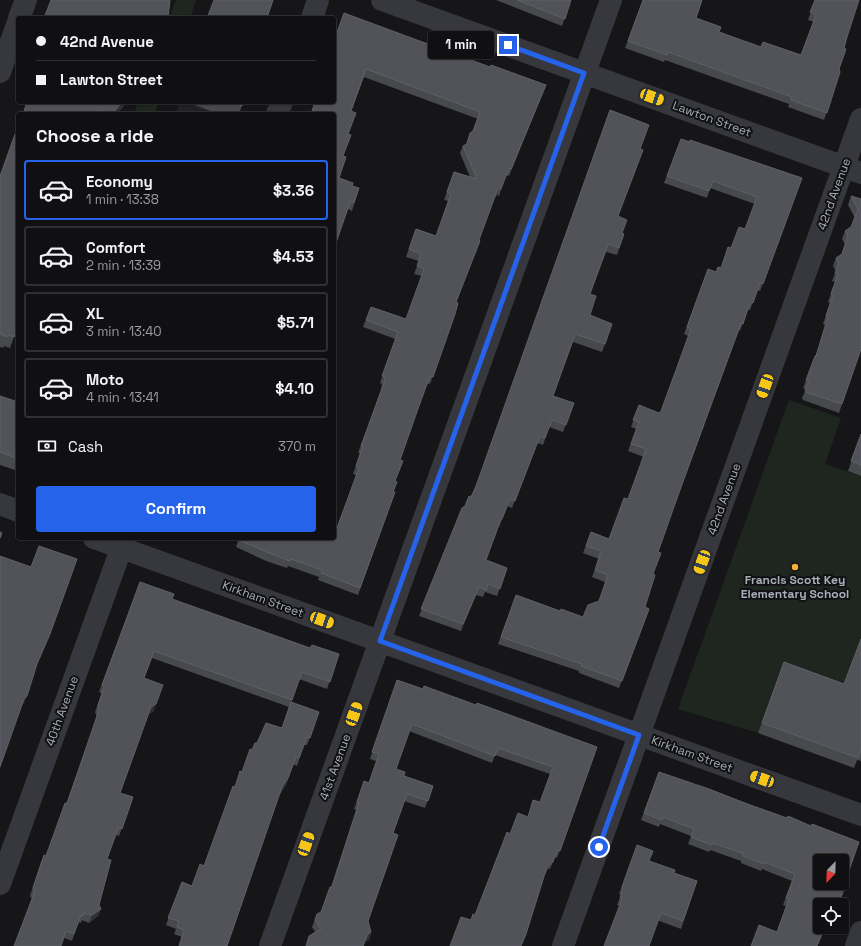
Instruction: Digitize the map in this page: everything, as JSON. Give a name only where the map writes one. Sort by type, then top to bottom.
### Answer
[{"type":"street","points":[[20,16],[26,0]]},
{"type":"street","points":[[313,16],[318,0]]},
{"type":"street","name":"Lawton Street","points":[[382,0],[852,170]]},
{"type":"street","name":"41st Avenue","points":[[270,946],[611,0]]},
{"type":"street","points":[[0,72],[16,28]]},
{"type":"street","name":"42nd Avenue","points":[[563,946],[639,735],[852,170],[861,119]]},
{"type":"street","points":[[0,504],[16,510]]},
{"type":"street","name":"Kirkham Street","points":[[106,540],[123,543],[380,641],[861,815]]},
{"type":"street","name":"40th Avenue","points":[[0,884],[123,543]]},
{"type":"street","points":[[856,946],[861,932]]},
{"type":"shaded area","points":[[176,0],[196,0],[191,16],[170,16]]},
{"type":"shaded area","points":[[137,104],[158,104],[155,112],[135,112]]},
{"type":"shaded area","points":[[179,104],[242,104],[240,112],[177,112]]},
{"type":"shaded area","name":"Francis Scott Key Elementary School","points":[[789,400],[841,418],[825,464],[861,476],[861,639],[841,694],[780,672],[758,733],[678,709]]},
{"type":"building","points":[[51,0],[170,0],[168,16],[45,16]]},
{"type":"building","points":[[214,0],[273,0],[268,16],[208,16]]},
{"type":"building","points":[[517,0],[571,0],[565,19]]},
{"type":"building","points":[[643,0],[702,0],[696,18],[721,27],[719,32],[761,47],[763,42],[801,55],[816,15],[810,12],[815,0],[859,0],[847,37],[844,48],[846,49],[839,69],[840,72],[827,113],[791,100],[792,97],[668,52],[667,55],[628,41]]},
{"type":"building","points":[[344,13],[490,67],[491,65],[546,85],[511,169],[509,168],[501,189],[499,188],[497,191],[479,240],[480,241],[456,302],[458,303],[455,314],[433,377],[430,376],[400,460],[403,461],[395,481],[397,482],[393,492],[395,492],[360,588],[321,573],[322,570],[291,559],[290,561],[239,540],[336,540],[336,531],[359,468],[356,466],[363,446],[361,446],[384,383],[385,377],[382,376],[398,332],[366,320],[371,307],[406,319],[424,269],[417,266],[421,254],[409,249],[416,229],[436,236],[451,194],[447,192],[454,172],[477,179],[463,146],[467,144],[470,133],[473,131],[480,112],[366,69],[351,111],[356,113],[348,134],[351,135],[343,156],[346,157],[339,178],[353,183],[352,186],[359,188],[354,203],[350,202],[336,243],[336,112],[312,112],[314,104],[336,104],[336,35]]},
{"type":"building","points":[[26,104],[120,104],[114,112],[100,110],[99,112],[24,112]]},
{"type":"building","points":[[610,110],[649,125],[640,149],[643,150],[618,216],[627,220],[622,233],[624,234],[619,248],[608,244],[590,294],[596,296],[590,315],[612,324],[605,344],[575,334],[553,396],[574,403],[566,425],[552,420],[545,438],[540,436],[515,501],[510,499],[486,560],[507,568],[500,589],[488,584],[486,590],[479,587],[463,624],[421,609],[462,508],[465,506],[469,496],[471,497],[476,486]]},
{"type":"building","points":[[16,132],[16,331],[14,337],[8,335],[7,337],[0,334],[0,176]]},
{"type":"building","points":[[681,139],[690,142],[690,140],[802,178],[763,284],[760,283],[753,303],[750,302],[743,324],[741,323],[680,490],[658,552],[661,553],[653,574],[655,575],[645,607],[649,609],[622,681],[581,666],[582,664],[501,637],[516,595],[560,611],[561,609],[583,617],[588,605],[599,601],[608,575],[595,570],[601,551],[586,546],[591,532],[609,539],[624,498],[628,499],[646,449],[631,444],[639,422],[633,420],[639,405],[659,413],[661,411],[691,329],[687,327],[708,269],[716,272],[718,267],[721,268],[728,247],[731,248],[739,227],[745,229],[757,197],[713,181],[709,191],[667,176]]},
{"type":"building","points":[[851,196],[861,199],[861,349],[842,404],[806,392],[805,390],[809,381],[806,380],[816,356],[828,317],[826,316],[833,295],[831,294],[838,274],[835,273],[839,263],[836,258],[842,254],[848,235],[845,231],[851,227],[858,209]]},
{"type":"building","points":[[0,396],[16,401],[16,458],[0,452]]},
{"type":"building","points":[[861,434],[861,465],[851,461]]},
{"type":"building","points":[[39,546],[77,559],[0,767],[0,556],[31,567]]},
{"type":"building","points":[[140,582],[174,594],[172,599],[310,648],[312,645],[339,654],[330,682],[302,672],[292,700],[154,651],[144,678],[163,685],[156,704],[151,707],[120,793],[133,797],[122,829],[118,828],[107,859],[111,860],[99,905],[101,909],[92,915],[84,913],[83,916],[81,915],[74,934],[66,931],[61,946],[14,946],[35,891],[33,888],[44,855],[46,856],[65,803],[67,804],[99,710],[98,705],[104,688],[104,685],[102,685]]},
{"type":"building","points":[[861,639],[861,750],[858,758],[762,723],[784,662],[844,684]]},
{"type":"building","points":[[397,680],[423,689],[424,686],[476,705],[477,703],[597,747],[560,851],[557,850],[553,862],[551,862],[546,870],[521,946],[450,946],[461,917],[471,920],[473,914],[475,915],[507,832],[510,834],[518,813],[528,817],[533,800],[540,802],[553,767],[498,748],[495,756],[412,724],[396,769],[405,772],[404,776],[433,786],[428,801],[407,794],[393,833],[398,835],[368,921],[371,932],[368,934],[363,946],[306,946],[309,936],[321,929],[315,920],[317,914],[321,912],[330,887],[332,887],[359,803],[357,802],[364,781],[369,783],[379,754],[372,752]]},
{"type":"building","points":[[291,702],[319,712],[310,738],[307,737],[299,758],[296,757],[288,778],[282,787],[227,946],[179,946],[184,930],[177,927],[179,921],[168,918],[182,882],[192,886],[200,864],[204,866],[233,786],[235,787],[240,771],[242,772],[250,749],[252,750],[255,743],[257,743],[266,723],[282,728]]},
{"type":"building","points":[[659,772],[787,818],[788,816],[811,826],[812,824],[859,842],[849,870],[849,854],[813,854],[813,890],[844,890],[841,898],[813,898],[813,934],[822,934],[817,946],[751,946],[759,925],[777,932],[789,899],[786,898],[795,874],[743,856],[744,854],[713,843],[712,845],[691,837],[694,829],[663,817],[662,820],[644,813]]},
{"type":"building","points":[[637,845],[653,851],[649,861],[675,870],[674,873],[697,881],[683,921],[661,913],[649,946],[604,946],[622,899],[620,898],[622,887]]},
{"type":"place","name":"Francis Scott Key Elementary School","points":[[795,567]]},
{"type":"route","points":[[508,45],[584,73],[380,641],[639,735],[599,847]]}]
